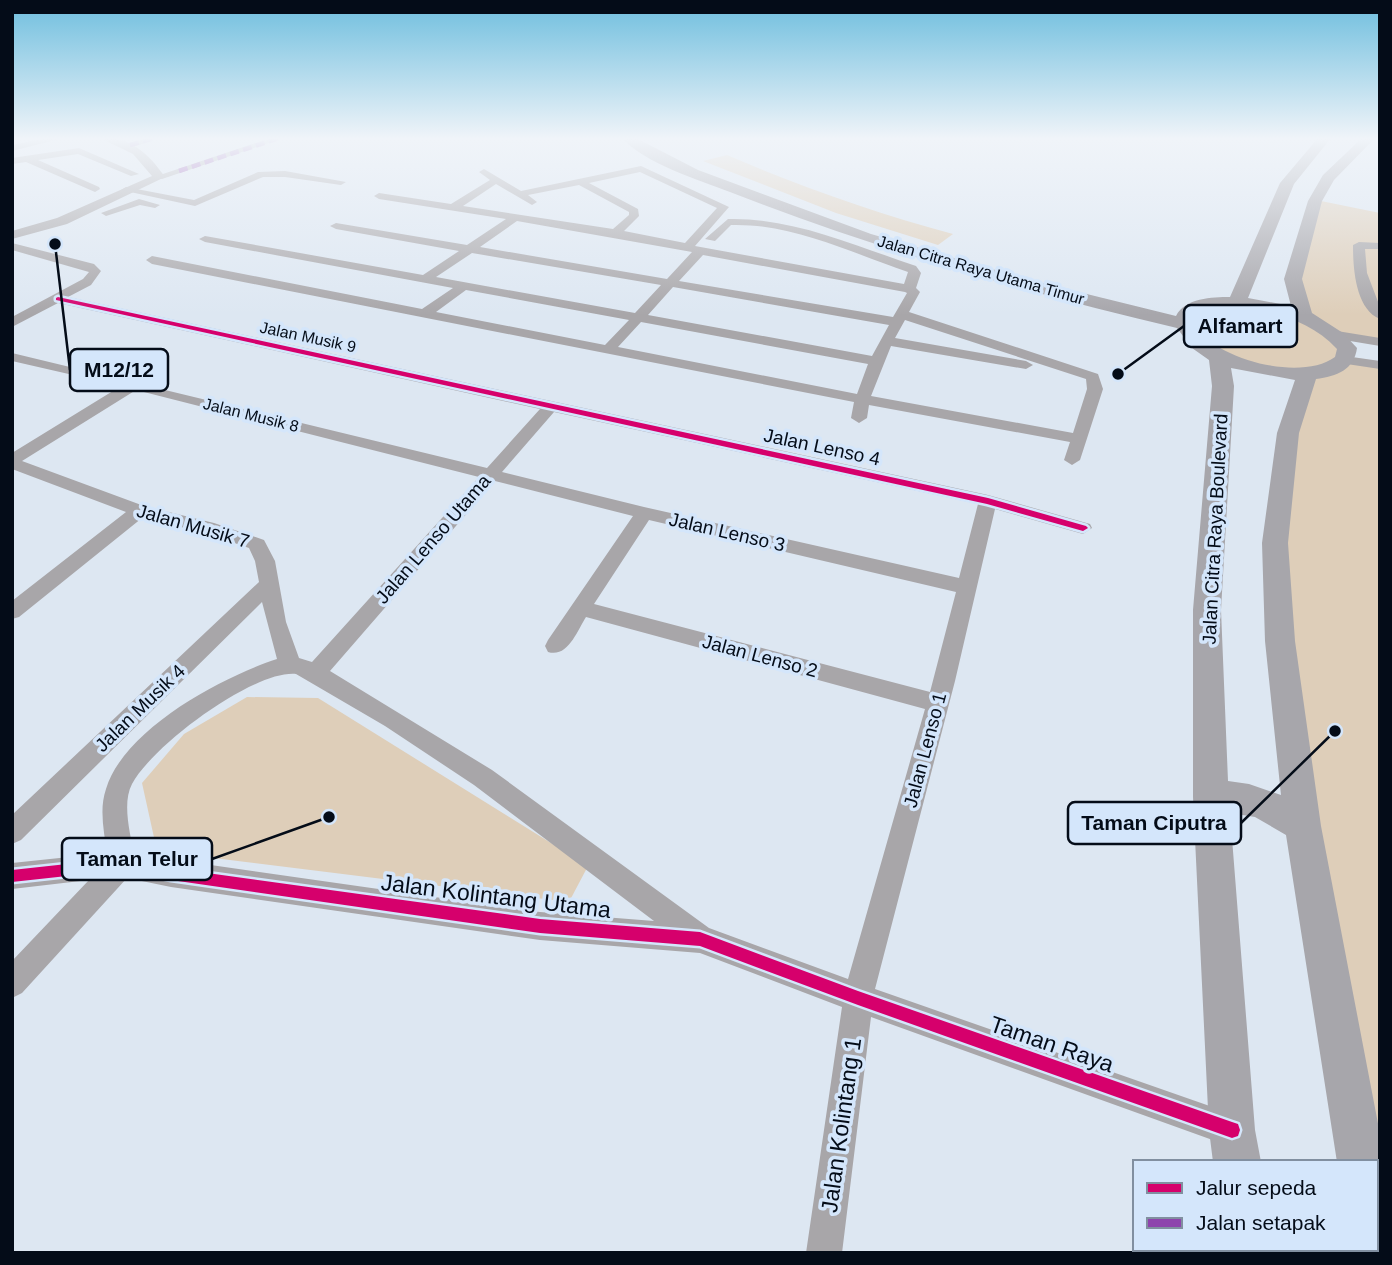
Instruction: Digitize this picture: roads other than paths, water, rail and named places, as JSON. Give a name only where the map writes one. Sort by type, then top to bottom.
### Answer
[{"type":"main road","name":"Jalan Citra Raya Utama Timur","points":[[756,197],[956,266],[1147,303]]},
{"type":"main road","name":"Jalan Citra Raya Utama Timur","points":[[794,197],[836,213],[1058,280],[1147,303],[1184,324]]},
{"type":"main road","points":[[1237,302],[1281,197]]},
{"type":"main road","points":[[1303,316],[1293,279],[1317,197]]},
{"type":"main road","points":[[1246,282],[1267,294],[1286,297],[1298,294]]},
{"type":"main road","points":[[1176,303],[1198,307],[1237,302],[1303,316],[1337,335],[1347,348],[1345,360],[1304,385],[1221,372],[1184,324],[1186,314],[1198,307]]},
{"type":"main road","name":"Jalan Citra Raya Boulevard","points":[[1221,372],[1207,610],[1210,797],[1235,1146]]},
{"type":"main road","points":[[1304,385],[1288,433],[1275,543],[1280,641],[1303,827],[1361,1160]]},
{"type":"main road","points":[[1210,797],[1237,796],[1253,799],[1273,806],[1303,827]]},
{"type":"street","points":[[12,235],[62,221],[111,197]]},
{"type":"street","points":[[163,197],[195,203],[209,197]]},
{"type":"street","points":[[385,197],[615,233],[909,289],[914,292],[878,361],[861,400],[859,418]]},
{"type":"street","points":[[454,208],[470,197]]},
{"type":"street","points":[[525,197],[573,227]]},
{"type":"street","points":[[608,197],[634,211],[634,216],[615,233]]},
{"type":"street","points":[[610,348],[670,284],[724,207],[704,197]]},
{"type":"street","points":[[87,208],[108,214],[142,202],[180,212]]},
{"type":"street","points":[[766,225],[796,213]]},
{"type":"street","points":[[427,278],[516,217]]},
{"type":"street","points":[[694,249],[728,222],[766,225],[807,235],[912,269],[915,273],[909,289]]},
{"type":"street","points":[[337,226],[670,284],[899,318],[1078,370],[1093,377]]},
{"type":"street","points":[[205,239],[878,361]]},
{"type":"street","points":[[12,246],[90,267],[95,271],[93,277],[58,299],[12,323]]},
{"type":"street","points":[[1380,246],[1359,246],[1359,267],[1376,304],[1373,309],[1380,315]]},
{"type":"street","points":[[152,260],[610,348],[861,400],[1079,439]]},
{"type":"street","points":[[362,301],[402,274]]},
{"type":"street","points":[[425,313],[465,285]]},
{"type":"street","name":"Jalan Musik 9","points":[[58,299],[551,405]]},
{"type":"street","points":[[1337,335],[1379,342]]},
{"type":"street","points":[[887,341],[1093,377]]},
{"type":"street","points":[[1379,342],[1374,348],[1380,357]]},
{"type":"street","name":"Jalan Musik 8","points":[[12,357],[134,385],[489,475]]},
{"type":"street","points":[[1345,360],[1380,365]]},
{"type":"street","points":[[1072,460],[1095,389],[1093,377]]},
{"type":"street","points":[[12,462],[134,385]]},
{"type":"street","name":"Jalan Lenso Utama","points":[[315,674],[551,405]]},
{"type":"street","name":"Jalan Lenso 4","points":[[551,405],[988,501],[1083,528]]},
{"type":"street","name":"Jalan Musik 7","points":[[12,462],[139,512],[207,527],[257,544],[265,561],[276,622],[290,665]]},
{"type":"street","name":"Jalan Lenso 3","points":[[489,475],[965,587]]},
{"type":"street","name":"Jalan Lenso 1","points":[[858,998],[988,501]]},
{"type":"street","points":[[12,612],[20,601],[139,512]]},
{"type":"street","points":[[556,646],[644,513]]},
{"type":"street","name":"Jalan Musik 4","points":[[12,832],[269,584]]},
{"type":"street","name":"Jalan Lenso 2","points":[[582,608],[937,704]]},
{"type":"street","points":[[12,983],[122,864],[116,817],[119,784],[148,748],[185,712],[237,685],[290,665]]},
{"type":"street","name":"Jalan Kolintang Utama","points":[[290,665],[315,674],[409,727],[629,884],[700,939]]},
{"type":"street","name":"Jalan Kolintang Utama","points":[[12,876],[122,864],[172,874],[540,926],[700,939],[858,998]]},
{"type":"street","name":"Taman Raya","points":[[858,998],[1235,1146]]},
{"type":"street","name":"Jalan Kolintang 1","points":[[824,1253],[858,998]]},
{"type":"place","name":"M12/12","points":[[55,244]]},
{"type":"place","name":"Alfamart","points":[[1118,374]]},
{"type":"place","name":"Taman Ciputra","points":[[1335,731]]},
{"type":"place","name":"Taman Telur","points":[[329,817]]}]
